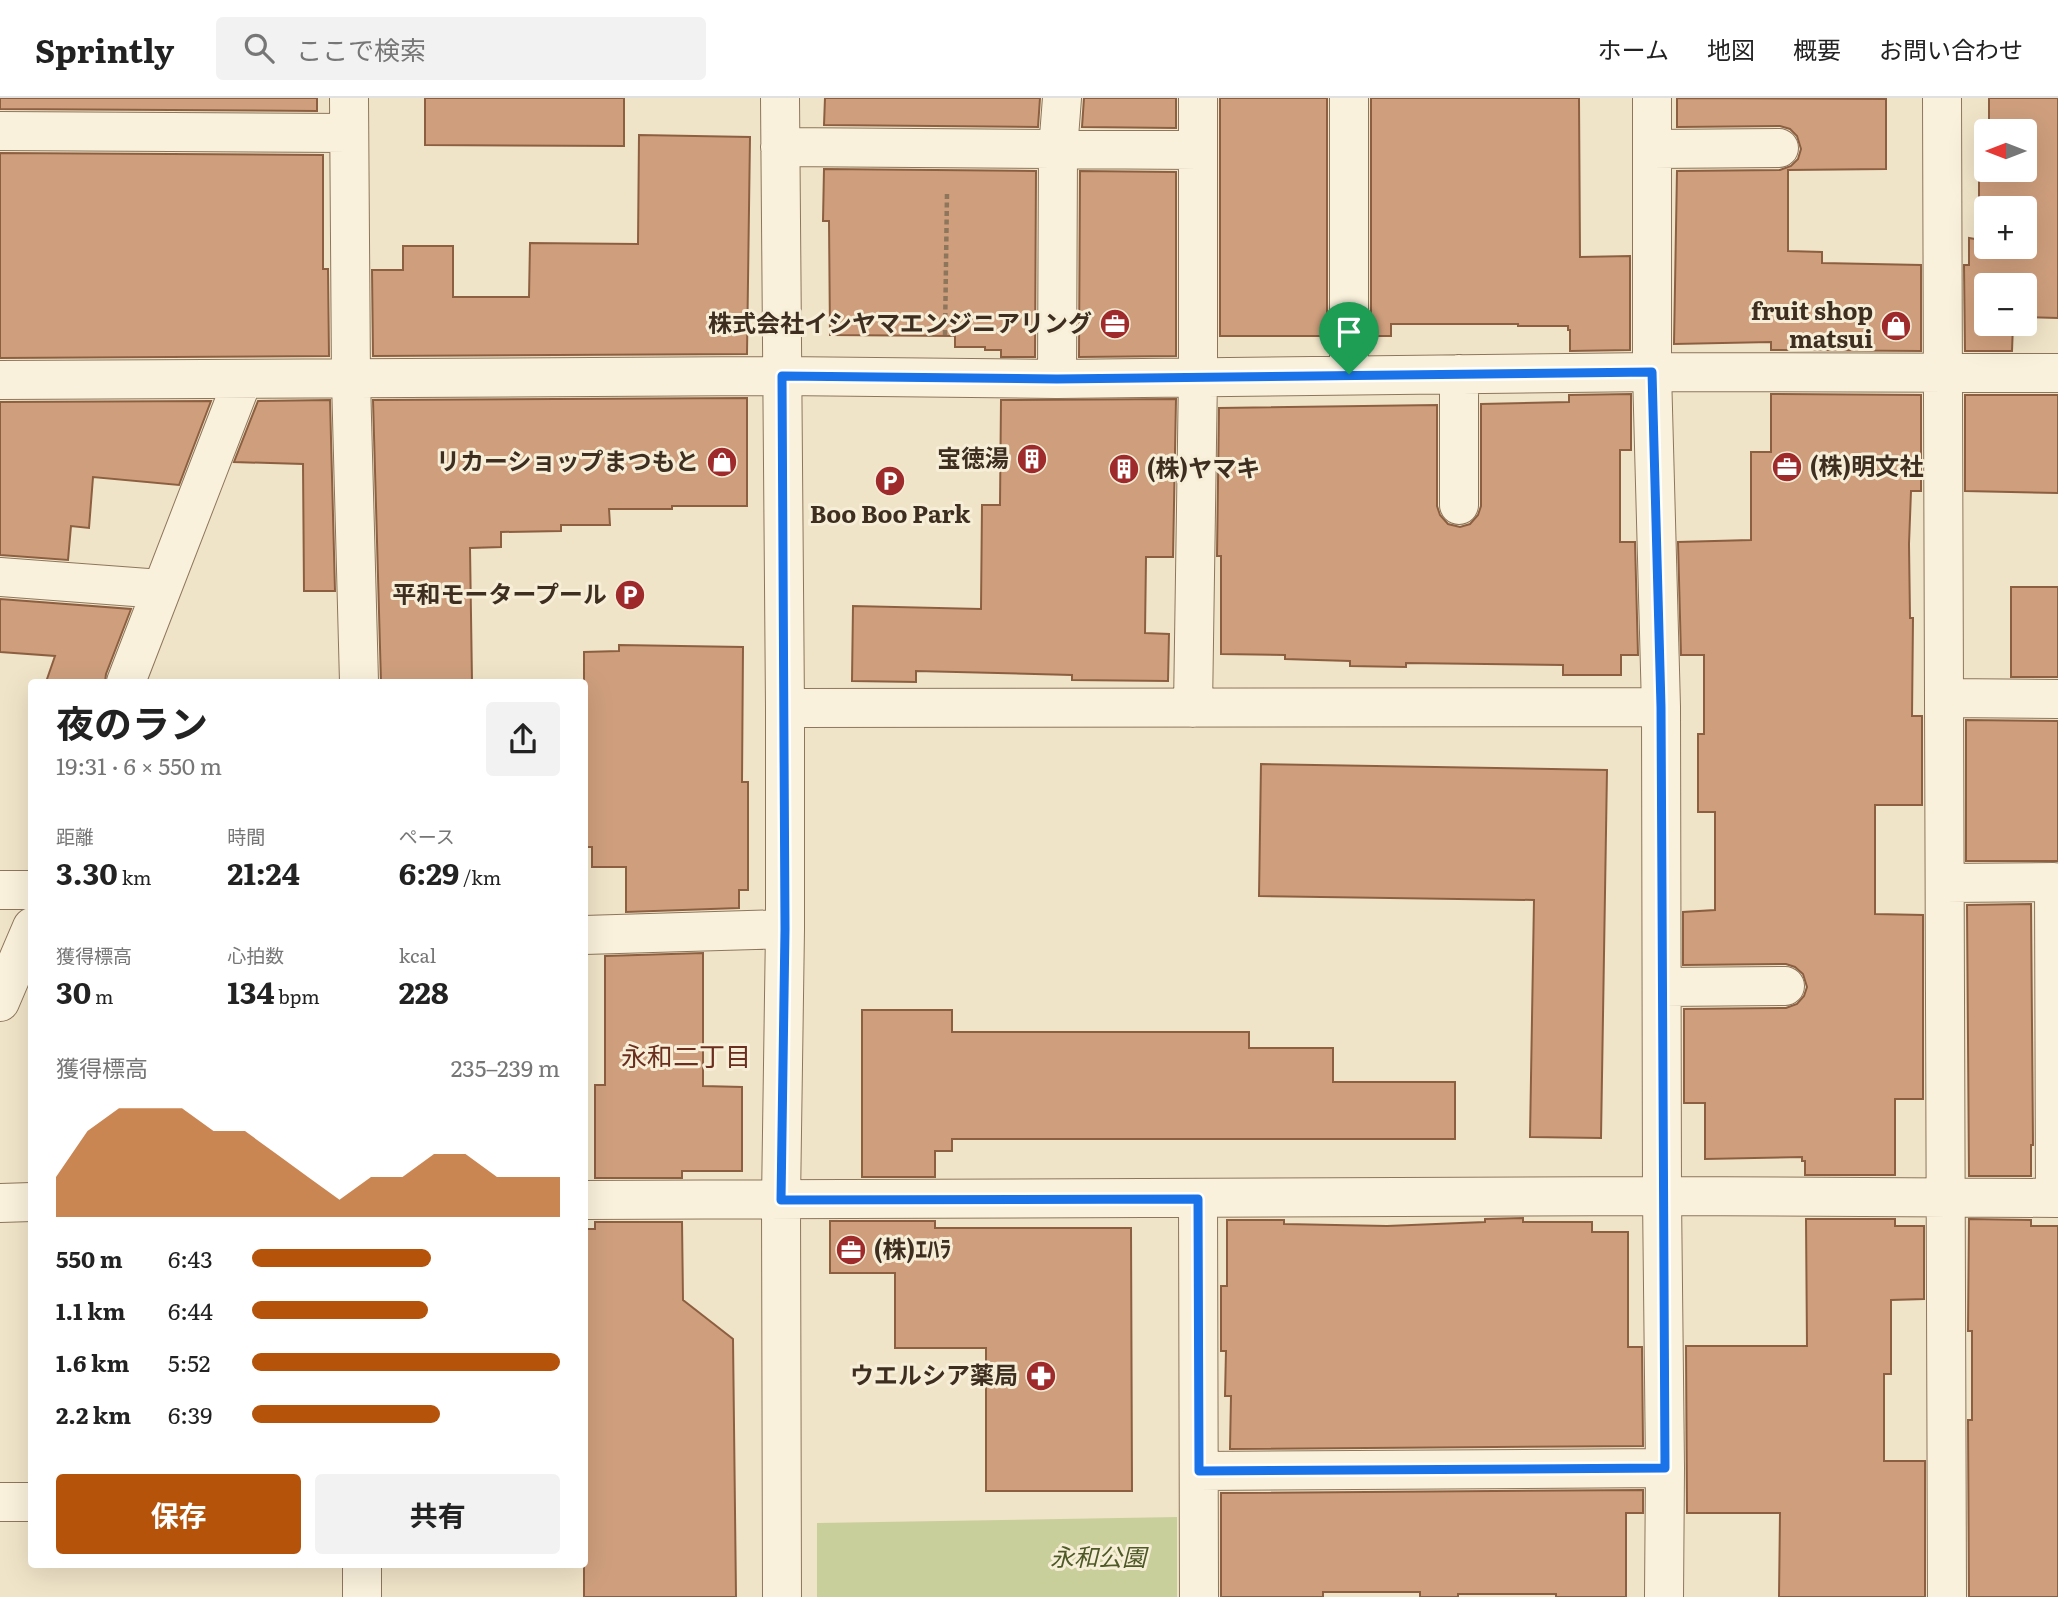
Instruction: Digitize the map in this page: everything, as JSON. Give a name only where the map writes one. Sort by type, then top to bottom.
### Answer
[{"type":"street","points":[[780,98],[785,708],[781,1200],[782,1597]]},
{"type":"street","points":[[1057,379],[1058,150],[1062,98]]},
{"type":"street","points":[[1193,708],[1198,376],[1198,98]]},
{"type":"street","points":[[1349,98],[1349,374]]},
{"type":"street","points":[[1652,98],[1652,372],[1661,707],[1664,1597]]},
{"type":"street","points":[[1942,98],[1947,1597]]},
{"type":"street","points":[[0,131],[349,116],[351,380],[359,679]]},
{"type":"street","points":[[780,147],[1198,150]]},
{"type":"street","points":[[1652,149],[1779,148]]},
{"type":"street","points":[[0,380],[782,376],[1057,379],[1652,372],[2058,373]]},
{"type":"street","points":[[1459,374],[1459,505]]},
{"type":"street","points":[[127,679],[243,379]]},
{"type":"street","points":[[0,577],[161,589]]},
{"type":"street","points":[[1946,698],[2058,699]]},
{"type":"street","points":[[785,708],[1661,707]]},
{"type":"street","points":[[588,1200],[1662,1196],[2057,1198],[2054,882],[1946,883]]},
{"type":"street","points":[[0,890],[28,890]]},
{"type":"street","points":[[588,934],[785,929]]},
{"type":"street","points":[[0,1002],[28,936]]},
{"type":"street","points":[[1662,987],[1785,986]]},
{"type":"street","points":[[1198,1199],[1199,1597]]},
{"type":"street","points":[[0,1203],[28,1202]]},
{"type":"street","points":[[1199,1471],[1665,1468]]},
{"type":"street","points":[[0,1502],[28,1502]]},
{"type":"street","points":[[362,1568],[362,1597]]},
{"type":"path","points":[[945,378],[947,149]]},
{"type":"green space","name":"永和公園","points":[[1177,1517],[1177,1597],[817,1597],[817,1523]]},
{"type":"building","points":[[0,98],[317,98],[317,111],[0,109]]},
{"type":"building","points":[[425,98],[624,98],[624,146],[425,145]]},
{"type":"building","points":[[825,98],[1040,98],[1038,127],[824,125]]},
{"type":"building","points":[[1084,98],[1176,98],[1176,128],[1082,127]]},
{"type":"building","points":[[1220,98],[1327,98],[1327,336],[1220,336]]},
{"type":"building","points":[[1371,98],[1579,98],[1580,257],[1630,256],[1630,350],[1570,351],[1568,326],[1391,324],[1391,336],[1371,336]]},
{"type":"building","points":[[1677,98],[1886,99],[1886,169],[1788,170],[1788,251],[1822,252],[1822,263],[1921,265],[1921,351],[1771,350],[1771,342],[1674,344],[1677,171],[1780,170],[1791,166],[1798,159],[1801,149],[1797,136],[1790,129],[1780,126],[1677,127]]},
{"type":"building","points":[[1989,98],[2058,98],[2058,318],[2037,317],[2037,273],[1974,273],[1974,336],[2013,336],[2012,351],[1965,351],[1964,265],[1969,265],[1969,238],[1974,239],[1974,259],[2037,259],[2037,196],[1979,196],[1979,182],[2037,182],[2037,119],[1989,119]]},
{"type":"building","points":[[639,135],[750,137],[747,354],[373,356],[372,270],[403,270],[403,246],[453,246],[453,297],[529,297],[530,243],[638,244]]},
{"type":"building","points":[[0,153],[323,155],[323,269],[328,269],[329,356],[0,358]]},
{"type":"building","points":[[824,169],[1036,171],[1035,357],[1001,357],[1001,350],[955,347],[955,336],[830,335],[829,221],[823,221]]},
{"type":"building","points":[[1080,171],[1176,172],[1176,356],[1079,357]]},
{"type":"building","points":[[1631,394],[1631,450],[1620,450],[1620,542],[1635,542],[1638,655],[1621,655],[1621,675],[1563,675],[1563,665],[1406,663],[1406,667],[1350,666],[1350,661],[1285,659],[1285,655],[1221,654],[1221,556],[1217,556],[1219,408],[1437,405],[1437,506],[1440,515],[1448,524],[1460,527],[1470,524],[1478,515],[1481,506],[1481,404],[1569,402],[1569,395]]},
{"type":"building","points":[[1771,394],[1921,395],[1921,491],[1911,491],[1909,544],[1910,618],[1913,618],[1912,716],[1922,716],[1922,805],[1875,805],[1875,914],[1923,915],[1923,1099],[1895,1099],[1895,1175],[1805,1175],[1805,1161],[1802,1161],[1802,1157],[1705,1159],[1705,1103],[1684,1103],[1684,1009],[1786,1008],[1797,1004],[1807,987],[1803,974],[1786,964],[1683,965],[1683,912],[1715,910],[1715,812],[1698,812],[1698,734],[1704,734],[1704,655],[1681,655],[1678,542],[1751,540],[1751,452],[1771,452]]},
{"type":"building","points":[[1965,395],[2058,395],[2058,493],[1965,491]]},
{"type":"building","points":[[747,398],[747,506],[609,509],[610,525],[561,525],[561,531],[501,532],[501,547],[470,548],[472,679],[381,679],[373,400]]},
{"type":"building","points":[[1176,399],[1173,557],[1146,557],[1145,633],[1169,634],[1168,681],[1072,680],[1072,675],[916,671],[916,682],[852,681],[853,606],[981,609],[982,505],[1000,505],[1001,400]]},
{"type":"building","points":[[330,400],[335,591],[304,591],[303,464],[234,462],[258,401]]},
{"type":"building","points":[[211,401],[179,485],[93,477],[89,528],[71,526],[68,560],[0,555],[0,402]]},
{"type":"building","points":[[2011,587],[2058,587],[2058,677],[2011,677]]},
{"type":"building","points":[[0,599],[131,609],[105,679],[47,679],[55,656],[0,652]]},
{"type":"building","points":[[619,645],[743,647],[742,782],[748,782],[748,890],[739,890],[739,908],[626,912],[626,867],[592,867],[592,847],[588,847],[588,679],[584,679],[584,652],[619,651]]},
{"type":"building","points":[[1966,720],[2058,721],[2058,861],[1966,861]]},
{"type":"building","points":[[1261,764],[1607,770],[1601,1138],[1530,1137],[1534,900],[1259,896]]},
{"type":"building","points":[[2031,904],[2031,1176],[1969,1176],[1967,905]]},
{"type":"building","points":[[703,953],[703,1086],[742,1087],[742,1171],[682,1171],[682,1178],[595,1178],[595,1085],[605,1085],[605,956]]},
{"type":"building","points":[[862,1010],[952,1010],[952,1032],[1249,1032],[1249,1048],[1333,1048],[1333,1082],[1455,1082],[1455,1139],[952,1139],[952,1151],[935,1151],[935,1177],[862,1177]]},
{"type":"building","points":[[1523,1218],[1523,1222],[1592,1222],[1592,1232],[1628,1232],[1628,1347],[1642,1347],[1643,1446],[1230,1449],[1231,1396],[1225,1396],[1226,1351],[1221,1351],[1221,1286],[1227,1286],[1227,1220],[1284,1220],[1284,1224],[1387,1226]]},
{"type":"building","points":[[1806,1219],[1895,1219],[1895,1226],[1924,1226],[1924,1299],[1891,1300],[1891,1374],[1884,1374],[1884,1461],[1925,1461],[1925,1597],[1779,1597],[1780,1513],[1687,1513],[1686,1346],[1807,1346]]},
{"type":"building","points":[[1969,1219],[2031,1220],[2031,1226],[2058,1226],[2058,1597],[1969,1597],[1968,1420],[1972,1420],[1972,1331],[1968,1331]]},
{"type":"building","points":[[830,1221],[935,1221],[935,1228],[1131,1228],[1132,1491],[986,1491],[986,1348],[895,1348],[895,1273],[830,1273]]},
{"type":"building","points":[[595,1222],[682,1222],[683,1300],[733,1339],[736,1597],[584,1597],[584,1568],[588,1568],[588,1229],[595,1229]]},
{"type":"building","points":[[1643,1490],[1643,1513],[1626,1513],[1626,1597],[1458,1594],[1458,1597],[1420,1597],[1420,1592],[1323,1592],[1323,1597],[1221,1597],[1221,1493]]},
{"type":"place","name":"株式会社イシヤマエンジニアリング","points":[[1115,324]]},
{"type":"place","name":"fruit shop matsui","points":[[1896,326]]},
{"type":"place","name":"宝徳湯","points":[[1032,459]]},
{"type":"place","name":"リカーショップまつもと","points":[[722,462]]},
{"type":"place","name":"(株)明文社","points":[[1787,467]]},
{"type":"place","name":"(株)ヤマキ","points":[[1124,469]]},
{"type":"place","name":"Boo Boo Park","points":[[890,481]]},
{"type":"place","name":"平和モータープール","points":[[630,595]]},
{"type":"place","name":"(株)ｴﾊﾗ","points":[[851,1250]]},
{"type":"place","name":"ウエルシア薬局","points":[[1041,1376]]},
{"type":"district","name":"永和二丁目","points":[[686,1057]]},
{"type":"route","points":[[1652,372],[1661,707],[1665,1468],[1199,1471],[1198,1199],[781,1200],[785,929],[782,376],[1057,379],[1349,374],[1652,372]]}]
